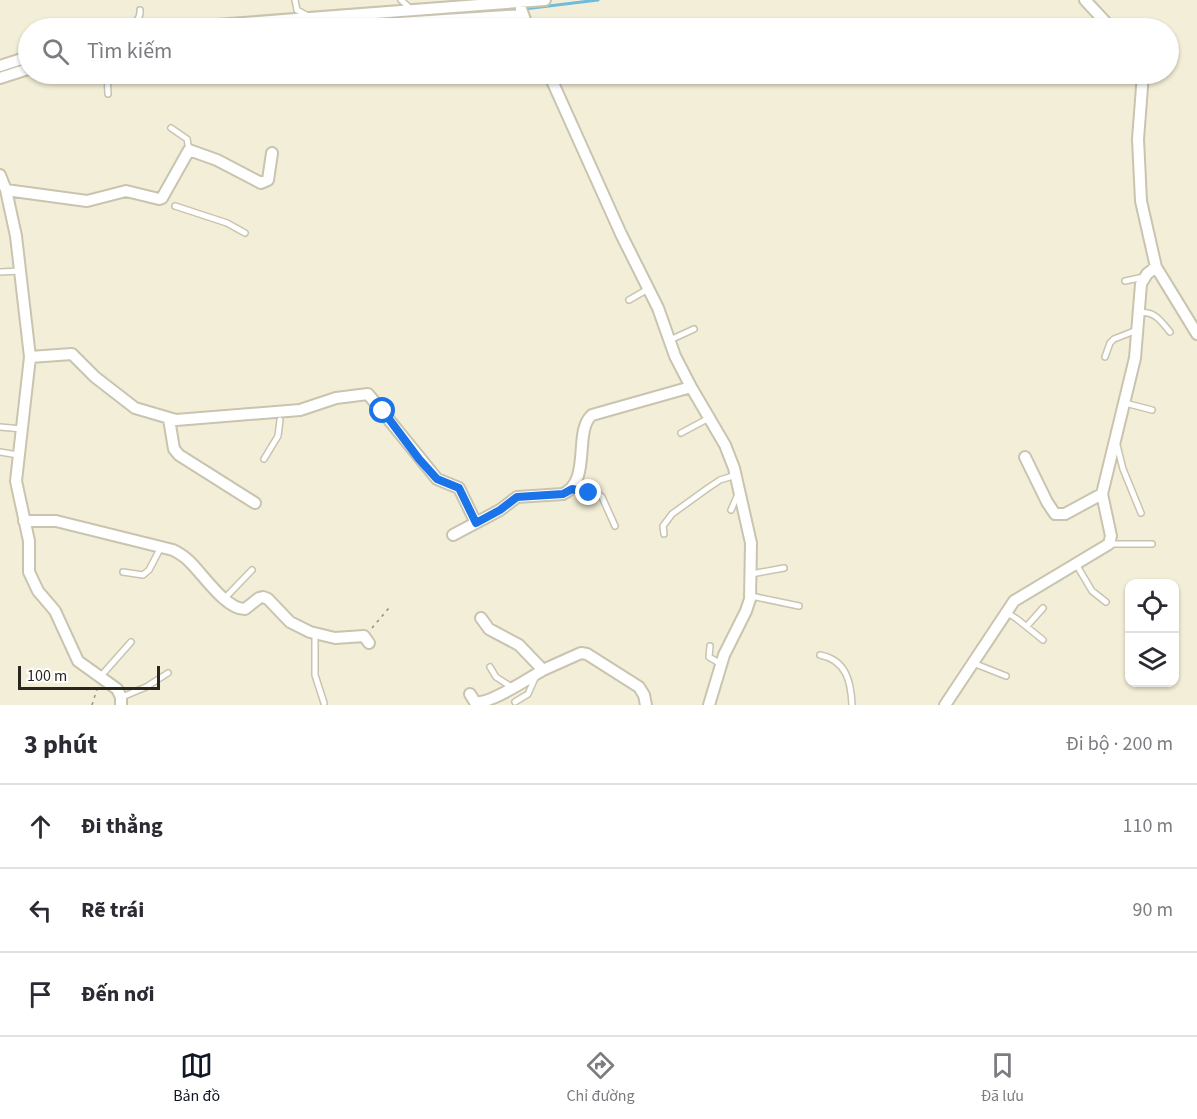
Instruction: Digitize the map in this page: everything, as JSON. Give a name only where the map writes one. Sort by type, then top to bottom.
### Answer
[{"type":"street","points":[[455,18],[522,13],[545,0]]},
{"type":"street","points":[[1085,0],[1102,18]]},
{"type":"street","points":[[312,18],[413,11],[522,13]]},
{"type":"street","points":[[0,66],[18,60]]},
{"type":"street","points":[[0,78],[18,72]]},
{"type":"street","points":[[554,84],[621,234],[658,308],[690,387],[725,445],[740,490],[750,531],[750,596],[746,611],[721,664],[709,705]]},
{"type":"street","points":[[1142,84],[1138,139],[1140,193],[1150,272],[1197,334]]},
{"type":"street","points":[[6,190],[87,201],[126,191],[163,201],[162,198],[189,150],[218,160],[261,183],[268,180],[272,153]]},
{"type":"street","points":[[0,175],[6,190],[16,236],[30,357],[16,481],[30,548],[28,562],[32,582],[55,611],[78,661],[117,689],[121,701]]},
{"type":"street","points":[[945,705],[1005,612],[1018,597],[1109,544],[1111,536],[1102,494],[1135,358],[1140,291],[1150,272]]},
{"type":"street","points":[[30,357],[72,354],[95,377],[135,408],[176,420],[280,416],[336,398],[368,394],[437,479],[459,488],[476,523]]},
{"type":"street","points":[[453,535],[500,510],[517,497],[563,494],[572,489],[582,459],[585,424],[592,415],[690,387]]},
{"type":"street","points":[[169,419],[174,449],[178,455],[255,503]]},
{"type":"street","points":[[1025,457],[1055,514],[1069,512],[1102,494]]},
{"type":"street","points":[[24,521],[56,521],[161,547],[183,555],[207,582],[241,609],[245,609],[263,597],[290,622],[299,627],[315,633],[368,640]]},
{"type":"street","points":[[481,618],[489,629],[519,645],[540,671]]},
{"type":"street","points":[[470,694],[475,702],[482,703],[576,654],[587,654],[639,687],[644,694],[646,705]]},
{"type":"lane","points":[[295,0],[297,10],[312,18]]},
{"type":"lane","points":[[401,0],[413,11]]},
{"type":"lane","points":[[139,18],[140,10]]},
{"type":"lane","points":[[108,84],[108,94]]},
{"type":"lane","points":[[171,128],[187,139],[189,150]]},
{"type":"lane","points":[[176,206],[227,223],[245,233]]},
{"type":"lane","points":[[0,272],[20,271]]},
{"type":"lane","points":[[1125,281],[1150,272]]},
{"type":"lane","points":[[629,300],[648,289]]},
{"type":"lane","points":[[1138,313],[1153,313],[1170,332]]},
{"type":"lane","points":[[670,340],[694,330]]},
{"type":"lane","points":[[1105,357],[1113,339],[1137,330]]},
{"type":"lane","points":[[1125,403],[1152,410]]},
{"type":"lane","points":[[264,459],[275,442],[280,416]]},
{"type":"lane","points":[[681,433],[709,418]]},
{"type":"lane","points":[[0,427],[22,429]]},
{"type":"lane","points":[[1116,441],[1123,469],[1141,513]]},
{"type":"lane","points":[[0,452],[18,455]]},
{"type":"lane","points":[[664,534],[663,526],[672,514],[720,480],[736,476]]},
{"type":"lane","points":[[572,489],[598,494],[602,497],[615,526]]},
{"type":"lane","points":[[731,510],[740,490]]},
{"type":"lane","points":[[1109,544],[1152,544]]},
{"type":"lane","points":[[123,572],[143,575],[149,570],[161,547]]},
{"type":"lane","points":[[1076,563],[1092,591],[1106,602]]},
{"type":"lane","points":[[751,574],[784,568]]},
{"type":"lane","points":[[225,598],[252,570]]},
{"type":"lane","points":[[750,596],[799,606]]},
{"type":"lane","points":[[1027,626],[1043,608]]},
{"type":"lane","points":[[1005,612],[1043,640]]},
{"type":"lane","points":[[315,633],[315,675],[324,703]]},
{"type":"lane","points":[[99,676],[131,642]]},
{"type":"lane","points":[[710,646],[709,657],[721,664]]},
{"type":"lane","points":[[820,655],[833,659],[843,667],[849,680],[852,705]]},
{"type":"lane","points":[[973,663],[1006,676]]},
{"type":"lane","points":[[490,667],[496,677],[513,688]]},
{"type":"lane","points":[[515,702],[528,694],[540,671]]},
{"type":"lane","points":[[121,701],[168,673]]},
{"type":"path","points":[[368,640],[389,608]]},
{"type":"path","points":[[92,705],[99,676]]},
{"type":"waterway","points":[[524,9],[598,0]]},
{"type":"waterway","points":[[414,17],[518,9]]},
{"type":"waterway","points":[[0,72],[18,66]]},
{"type":"route","points":[[383,411],[437,479],[459,488],[476,523],[500,510],[517,497],[563,494],[572,489],[589,493]]}]
